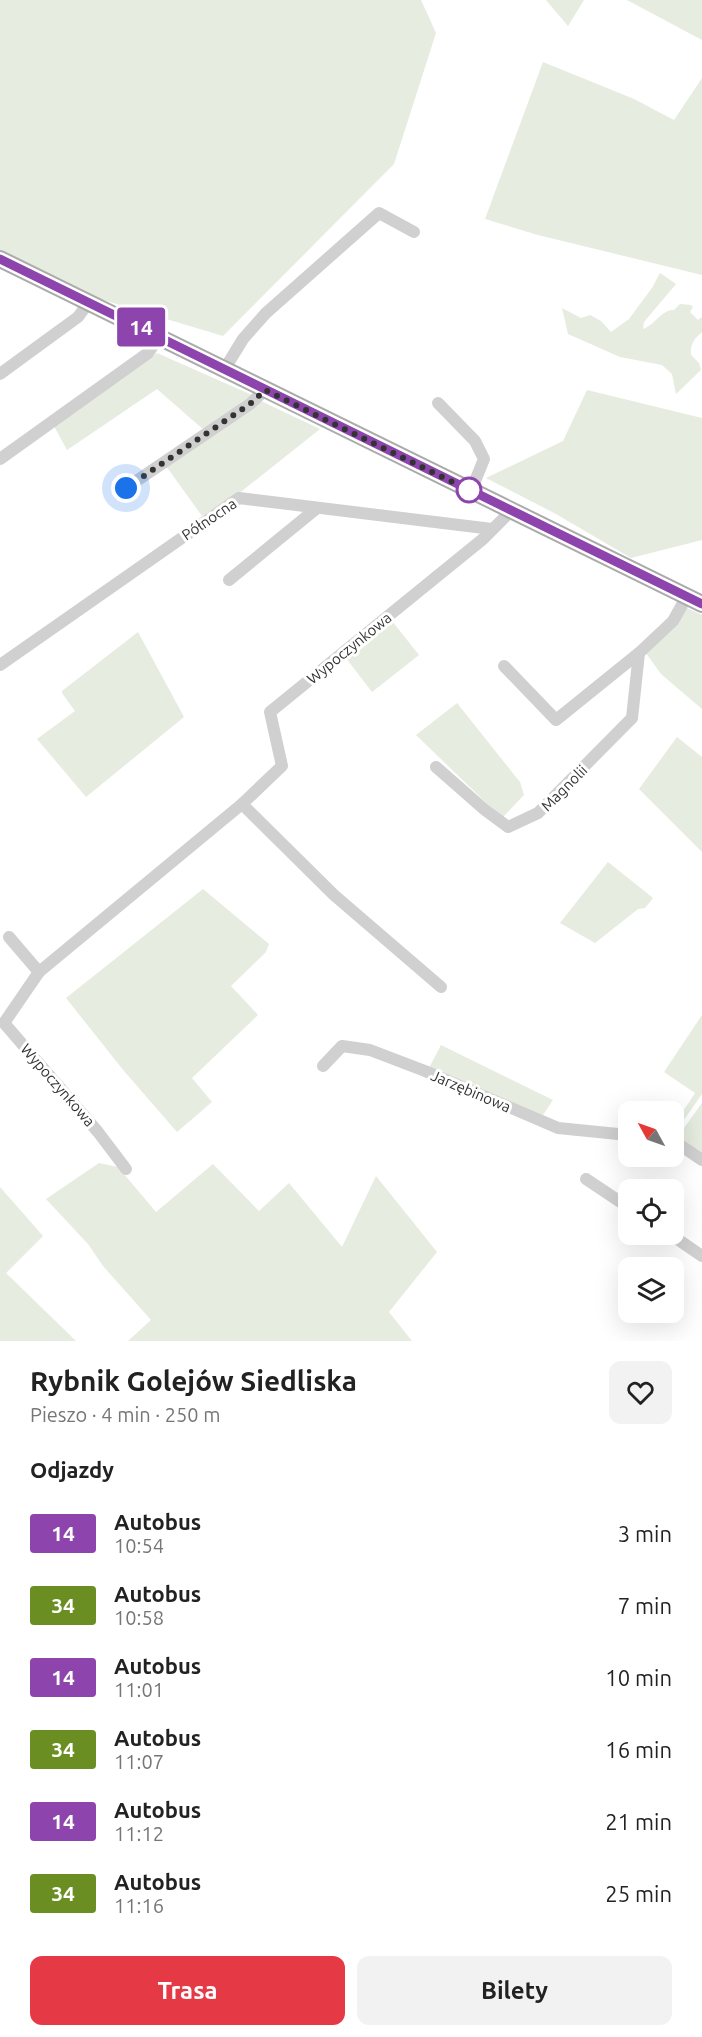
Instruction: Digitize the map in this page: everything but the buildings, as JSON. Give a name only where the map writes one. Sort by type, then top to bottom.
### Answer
[{"type":"main road","points":[[0,259],[695,600]]},
{"type":"street","points":[[224,370],[243,339],[266,313],[379,213],[414,232]]},
{"type":"street","points":[[0,374],[78,317],[88,302]]},
{"type":"street","points":[[0,459],[148,353],[160,336]]},
{"type":"street","points":[[126,488],[250,404],[265,390]]},
{"type":"street","points":[[438,403],[475,441],[484,459],[471,491]]},
{"type":"street","name":"Północna","points":[[0,665],[239,498],[492,529]]},
{"type":"street","points":[[229,580],[317,508]]},
{"type":"street","name":"Wypoczynkowa","points":[[126,1169],[98,1132],[4,1023],[39,972],[242,804],[282,766],[270,712],[483,539],[511,511]]},
{"type":"street","points":[[504,666],[556,720],[639,653],[695,600]]},
{"type":"street","name":"Magnolii","points":[[436,767],[508,827],[538,813],[632,718],[639,653]]},
{"type":"street","points":[[242,804],[333,894],[441,987]]},
{"type":"street","points":[[9,937],[39,972]]},
{"type":"street","name":"Jarzębinowa","points":[[323,1066],[342,1046],[370,1050],[558,1128],[618,1134]]},
{"type":"street","points":[[684,1148],[702,1160]]},
{"type":"street","points":[[586,1179],[618,1200]]},
{"type":"street","points":[[684,1244],[702,1256]]},
{"type":"shaded area","points":[[0,0],[421,0],[436,33],[394,164],[223,336],[0,269]]},
{"type":"shaded area","points":[[546,0],[584,0],[568,26]]},
{"type":"shaded area","points":[[627,0],[702,0],[702,40]]},
{"type":"shaded area","points":[[543,62],[634,99],[674,120],[702,78],[702,275],[538,235],[485,219]]},
{"type":"shaded area","points":[[660,273],[676,284],[644,322],[643,329],[680,304],[691,305],[693,307],[690,312],[698,320],[702,317],[702,332],[691,348],[691,355],[699,363],[701,370],[676,394],[672,374],[662,365],[620,357],[568,334],[562,308],[581,318],[590,315],[601,321],[611,332],[629,319]]},
{"type":"shaded area","points":[[157,353],[252,395],[204,430],[157,389],[67,450],[54,426]]},
{"type":"shaded area","points":[[587,390],[702,418],[702,540],[631,558],[556,514],[486,478],[563,441]]},
{"type":"shaded area","points":[[261,401],[320,429],[242,491],[202,516],[166,466]]},
{"type":"shaded area","points":[[687,608],[702,615],[702,709],[661,674],[646,653],[677,622]]},
{"type":"shaded area","points":[[392,621],[419,655],[372,692],[346,658]]},
{"type":"shaded area","points":[[138,632],[184,717],[86,797],[37,739],[75,711],[62,691]]},
{"type":"shaded area","points":[[457,703],[520,782],[524,795],[502,818],[416,735]]},
{"type":"shaded area","points":[[677,737],[702,757],[702,852],[639,789]]},
{"type":"shaded area","points":[[608,862],[653,898],[645,908],[638,909],[595,943],[560,923]]},
{"type":"shaded area","points":[[203,889],[269,944],[266,952],[231,986],[258,1015],[192,1078],[212,1102],[177,1132],[124,1071],[66,998]]},
{"type":"shaded area","points":[[702,1015],[702,1094],[684,1120],[684,1110],[695,1093],[664,1072]]},
{"type":"shaded area","points":[[441,1045],[553,1100],[543,1115],[429,1068]]},
{"type":"shaded area","points":[[702,1103],[702,1154],[684,1142],[684,1128]]},
{"type":"shaded area","points":[[99,1163],[118,1167],[156,1212],[213,1164],[259,1211],[289,1183],[342,1247],[376,1176],[437,1252],[389,1312],[412,1341],[128,1341],[151,1320],[103,1266],[88,1244],[46,1199]]},
{"type":"shaded area","points":[[0,1187],[43,1236],[6,1273],[76,1341],[0,1341]]},
{"type":"bus line","name":"14","points":[[0,259],[702,604]]},
{"type":"route","points":[[126,488],[250,404],[265,390],[471,491],[469,490]]}]
